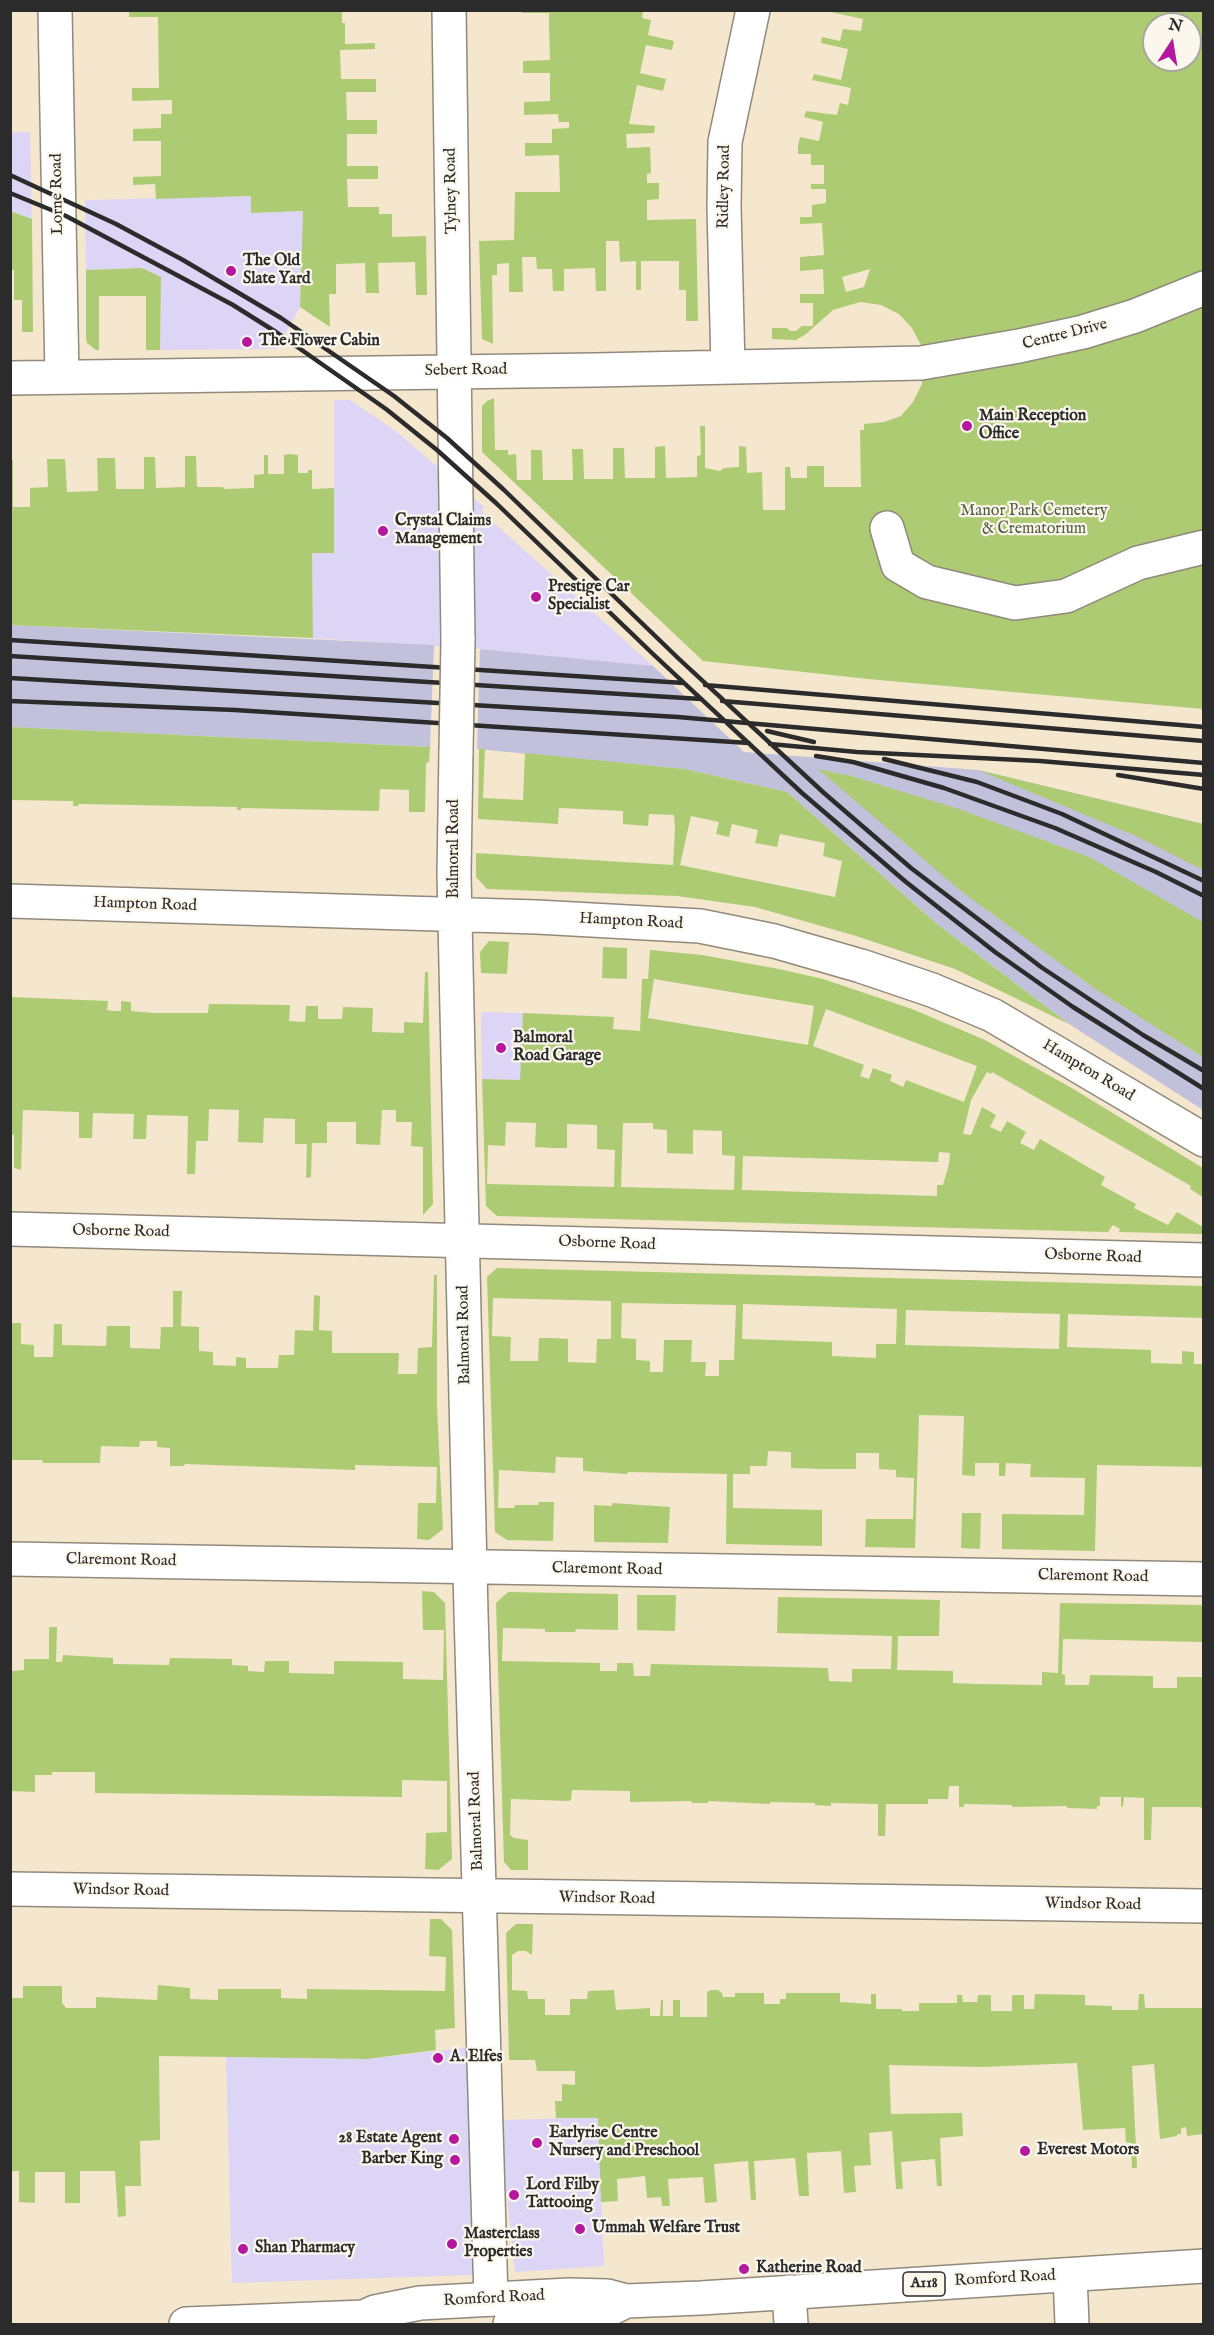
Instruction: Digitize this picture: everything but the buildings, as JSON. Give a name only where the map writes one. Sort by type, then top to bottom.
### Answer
[{"type":"street","name":"Lorne Road","points":[[54,10],[62,377]]},
{"type":"street","name":"Tylney Road","points":[[449,10],[455,371]]},
{"type":"street","name":"Ridley Road","points":[[728,367],[723,207],[725,142],[753,10]]},
{"type":"street","name":"Centre Drive","points":[[921,363],[1083,332],[1135,316],[1203,288]]},
{"type":"street","name":"Sebert Road","points":[[10,378],[921,363]]},
{"type":"street","name":"Balmoral Road","points":[[455,371],[458,640],[455,914],[487,2212],[496,2318]]},
{"type":"street","points":[[887,528],[898,565],[927,582],[1015,603],[1066,596],[1138,563],[1203,547]]},
{"type":"street","name":"Hampton Road","points":[[10,901],[455,914],[700,926],[774,941],[861,966],[932,990],[992,1015],[1203,1140]]},
{"type":"street","name":"Osborne Road","points":[[10,1230],[1203,1260]]},
{"type":"street","name":"Claremont Road","points":[[10,1559],[1203,1579]]},
{"type":"street","name":"Windsor Road","points":[[10,1889],[1203,1906]]},
{"type":"street","name":"Romford Road","points":[[364,2318],[375,2312],[420,2303],[496,2318],[569,2295],[607,2296],[627,2301],[1070,2276],[1203,2266]]},
{"type":"street","points":[[1070,2276],[1072,2325]]},
{"type":"street","points":[[789,2292],[791,2325]]},
{"type":"street","name":"Romford Road","points":[[186,2325],[364,2318],[397,2325]]},
{"type":"shaded area","points":[[30,132],[32,219],[11,211],[10,133]]},
{"type":"shaded area","points":[[251,196],[252,213],[304,211],[300,307],[277,349],[160,350],[161,278],[142,268],[86,270],[85,200]]},
{"type":"shaded area","points":[[334,400],[350,400],[397,432],[484,507],[482,512],[653,666],[480,649],[313,638],[312,553],[334,552]]},
{"type":"shaded area","points":[[11,625],[434,645],[430,747],[11,727]]},
{"type":"shaded area","points":[[480,649],[653,666],[744,752],[978,770],[1203,824],[1203,1110],[1069,1024],[937,924],[787,792],[684,769],[477,749]]},
{"type":"shaded area","points":[[481,1012],[523,1013],[520,1080],[482,1079]]},
{"type":"shaded area","points":[[471,2047],[472,2275],[232,2283],[226,2057],[367,2059]]},
{"type":"shaded area","points":[[598,2118],[604,2266],[515,2272],[499,2120]]},
{"type":"green space","points":[[129,11],[342,11],[342,23],[345,23],[345,44],[375,43],[375,49],[340,50],[341,79],[376,79],[376,92],[346,92],[347,120],[377,120],[377,134],[347,134],[347,166],[378,166],[378,179],[347,179],[348,207],[379,207],[379,214],[392,214],[392,237],[426,236],[427,295],[416,295],[415,262],[378,263],[379,293],[366,293],[365,263],[336,264],[336,294],[329,294],[330,327],[300,307],[303,211],[251,213],[251,196],[156,199],[155,184],[133,185],[133,177],[161,176],[161,141],[133,141],[133,129],[161,128],[161,114],[172,114],[172,100],[132,101],[132,88],[159,88],[158,17],[129,17]]},
{"type":"green space","points":[[522,11],[643,11],[642,18],[651,20],[648,35],[674,41],[672,50],[646,45],[640,73],[666,79],[663,91],[637,85],[629,124],[655,126],[654,133],[626,134],[627,148],[650,147],[651,173],[647,174],[647,183],[659,183],[659,199],[647,200],[647,220],[696,219],[698,321],[686,321],[686,290],[679,290],[679,261],[641,261],[641,290],[636,290],[636,261],[620,262],[619,241],[606,241],[606,291],[596,291],[595,268],[564,269],[564,291],[553,291],[552,269],[537,269],[536,257],[522,257],[523,292],[509,292],[509,263],[497,264],[497,275],[492,275],[493,344],[482,339],[479,241],[514,240],[515,192],[560,192],[559,155],[525,156],[525,143],[552,143],[552,129],[569,128],[569,122],[559,122],[558,114],[524,115],[524,102],[550,101],[550,73],[523,73],[523,61],[550,60],[549,13],[522,13]]},
{"type":"green space","name":"Manor Park Cemetery & Crematorium","points":[[826,11],[1203,11],[1203,709],[868,679],[703,661],[482,452],[482,406],[494,398],[495,450],[508,450],[508,455],[516,454],[517,480],[531,480],[531,450],[542,450],[543,480],[573,480],[572,449],[583,449],[584,479],[613,479],[613,448],[624,448],[625,478],[655,478],[655,447],[665,446],[666,478],[697,477],[697,456],[701,455],[700,426],[705,426],[705,468],[720,471],[724,468],[739,467],[739,446],[746,447],[747,473],[762,472],[763,510],[785,510],[785,467],[790,467],[791,478],[807,478],[807,466],[824,466],[824,487],[861,487],[860,430],[864,430],[864,424],[884,422],[901,416],[913,402],[922,384],[921,345],[912,328],[899,314],[881,305],[860,302],[833,310],[796,340],[772,339],[772,328],[787,328],[790,331],[796,331],[802,326],[813,326],[813,303],[800,303],[800,294],[824,294],[823,269],[800,271],[800,257],[824,255],[822,223],[800,224],[800,217],[812,217],[812,205],[826,203],[826,189],[811,189],[811,184],[824,184],[824,165],[811,165],[811,154],[798,154],[798,146],[800,137],[819,141],[823,122],[804,117],[806,111],[837,115],[840,103],[848,105],[851,88],[812,80],[814,74],[841,80],[848,49],[821,43],[822,37],[840,41],[843,29],[861,31],[863,19]],"holes":[[[870,269],[864,287],[846,292],[842,277]]]},
{"type":"green space","points":[[10,211],[32,219],[33,332],[22,332],[22,300],[14,300],[14,270],[10,270]]},
{"type":"green space","points":[[142,268],[161,277],[160,350],[146,350],[146,296],[99,296],[99,350],[96,350],[87,343],[86,338],[86,270]]},
{"type":"green space","points":[[264,455],[268,455],[268,474],[284,474],[284,455],[298,455],[298,473],[308,473],[308,470],[312,470],[312,489],[334,488],[334,553],[312,553],[313,638],[11,625],[11,460],[13,460],[13,507],[30,507],[30,488],[48,487],[47,459],[65,459],[67,492],[98,491],[97,458],[115,458],[116,489],[144,489],[144,457],[155,457],[156,488],[185,487],[185,456],[196,456],[197,487],[223,487],[224,489],[254,488],[254,475],[264,474]]},
{"type":"green space","points":[[11,727],[430,747],[429,762],[426,763],[425,812],[409,812],[409,790],[380,789],[379,811],[241,808],[237,810],[237,807],[79,804],[73,806],[73,801],[11,800]]},
{"type":"green space","points":[[479,749],[485,749],[483,798],[523,800],[525,753],[684,769],[787,792],[937,924],[1069,1024],[955,969],[856,936],[755,907],[677,896],[487,889],[476,877],[476,853],[673,865],[674,815],[649,814],[648,826],[623,824],[623,811],[559,808],[558,824],[478,819]],"holes":[[[691,816],[719,822],[716,834],[729,837],[732,824],[758,830],[755,843],[777,847],[780,834],[825,843],[823,856],[842,861],[835,897],[680,865]]]},
{"type":"green space","points":[[818,769],[851,776],[959,809],[1089,857],[1203,922],[1203,1057],[1094,988],[962,892]]},
{"type":"green space","points":[[978,770],[1203,824],[1203,870],[1136,836]]},
{"type":"green space","points":[[489,941],[509,942],[507,974],[481,973],[480,952]]},
{"type":"green space","points":[[603,947],[627,948],[627,979],[602,978]]},
{"type":"green space","points":[[650,950],[702,955],[823,979],[912,1009],[985,1040],[1070,1087],[1203,1168],[1203,1197],[1190,1189],[1191,1186],[992,1072],[991,1074],[987,1072],[971,1100],[963,1134],[971,1135],[982,1107],[996,1115],[990,1127],[1001,1132],[1007,1121],[1026,1132],[1020,1143],[1034,1150],[1040,1139],[1105,1177],[1101,1185],[1136,1204],[1134,1208],[1168,1225],[1177,1212],[1203,1227],[1203,1234],[1119,1232],[1120,1229],[1113,1225],[1108,1232],[497,1216],[486,1206],[482,1079],[520,1080],[523,1013],[614,1017],[613,1029],[640,1031],[642,979],[648,979]],"holes":[[[654,979],[814,1006],[808,1045],[648,1018]],[[826,1009],[977,1066],[964,1102],[906,1080],[903,1087],[890,1081],[892,1075],[873,1068],[869,1079],[860,1076],[864,1065],[813,1046]],[[506,1122],[536,1123],[535,1147],[554,1148],[567,1148],[567,1124],[597,1125],[597,1149],[615,1150],[614,1187],[487,1184],[488,1145],[505,1146]],[[623,1123],[653,1123],[653,1129],[667,1130],[667,1153],[693,1154],[693,1130],[722,1131],[722,1155],[735,1156],[734,1190],[621,1187]],[[939,1152],[950,1153],[943,1185],[937,1185],[937,1196],[742,1190],[743,1156],[938,1162]]]},
{"type":"green space","points":[[425,972],[428,972],[433,1204],[423,1215],[423,1147],[411,1146],[412,1122],[396,1122],[396,1110],[382,1110],[380,1145],[356,1144],[356,1122],[327,1122],[327,1143],[312,1143],[311,1177],[306,1178],[307,1144],[295,1144],[295,1119],[264,1118],[263,1143],[238,1142],[239,1110],[209,1109],[208,1141],[196,1141],[195,1174],[187,1174],[188,1116],[147,1115],[146,1139],[133,1139],[134,1114],[93,1113],[92,1138],[79,1138],[79,1112],[23,1110],[21,1170],[14,1168],[14,1135],[10,1134],[11,997],[108,1001],[107,1010],[113,1011],[121,1011],[121,1001],[131,1002],[131,1011],[154,1013],[208,1013],[209,1004],[290,1005],[289,1021],[305,1022],[306,1006],[318,1006],[318,1019],[342,1019],[343,1007],[373,1008],[372,1032],[404,1033],[404,1022],[423,1023]]},
{"type":"green space","points":[[497,1268],[1203,1286],[1203,1318],[1068,1314],[1067,1347],[1151,1350],[1151,1363],[1182,1364],[1182,1351],[1194,1352],[1194,1364],[1203,1364],[1203,1467],[1097,1465],[1095,1551],[1002,1549],[1002,1514],[1084,1515],[1085,1478],[1030,1477],[1031,1464],[1006,1463],[1005,1476],[999,1476],[999,1463],[975,1463],[975,1476],[962,1475],[964,1416],[919,1415],[915,1548],[865,1547],[866,1519],[913,1519],[914,1478],[896,1477],[896,1470],[879,1469],[879,1453],[856,1453],[856,1469],[823,1469],[791,1468],[791,1452],[768,1451],[767,1466],[750,1466],[750,1474],[733,1474],[733,1508],[822,1510],[822,1546],[726,1544],[727,1474],[628,1472],[627,1474],[583,1471],[583,1458],[556,1457],[555,1473],[499,1470],[498,1508],[554,1502],[553,1541],[507,1540],[495,1532],[487,1277]],"holes":[[[493,1298],[611,1301],[611,1339],[597,1339],[596,1363],[568,1362],[568,1339],[553,1338],[539,1338],[538,1361],[510,1361],[511,1337],[492,1336]],[[622,1303],[736,1305],[734,1360],[719,1360],[719,1376],[705,1376],[706,1362],[691,1362],[692,1340],[664,1340],[663,1372],[650,1372],[650,1361],[636,1360],[636,1339],[621,1338]],[[743,1304],[897,1309],[896,1344],[876,1344],[876,1358],[832,1356],[832,1342],[742,1339]],[[906,1310],[1060,1314],[1059,1349],[905,1345]]]},
{"type":"green space","points":[[434,1275],[437,1275],[437,1408],[443,1529],[429,1540],[417,1539],[418,1503],[436,1503],[437,1467],[355,1465],[355,1470],[185,1464],[184,1466],[170,1466],[170,1448],[157,1447],[157,1441],[140,1441],[139,1447],[101,1446],[100,1463],[43,1463],[42,1460],[11,1460],[11,1323],[21,1323],[21,1344],[34,1345],[34,1357],[53,1357],[54,1324],[62,1324],[62,1345],[106,1346],[107,1326],[130,1326],[130,1348],[160,1349],[161,1327],[173,1327],[173,1291],[182,1291],[181,1326],[199,1327],[199,1351],[213,1352],[213,1365],[236,1366],[236,1357],[246,1358],[246,1368],[278,1368],[279,1355],[294,1355],[295,1330],[313,1331],[314,1295],[320,1296],[319,1330],[332,1331],[332,1353],[399,1353],[398,1374],[417,1374],[418,1348],[432,1347]]},
{"type":"green space","points":[[612,1503],[670,1507],[668,1543],[594,1542],[594,1505],[612,1506]]},
{"type":"green space","points":[[962,1513],[981,1513],[980,1549],[961,1548]]},
{"type":"green space","points":[[422,1591],[434,1592],[445,1603],[452,1859],[438,1870],[425,1869],[426,1833],[447,1832],[447,1781],[402,1780],[402,1797],[95,1793],[95,1772],[52,1772],[52,1775],[35,1775],[35,1792],[11,1791],[11,1671],[24,1670],[24,1659],[49,1659],[49,1627],[57,1627],[56,1662],[62,1662],[63,1655],[113,1658],[113,1664],[169,1665],[170,1658],[232,1659],[232,1665],[248,1666],[248,1671],[264,1672],[265,1661],[289,1661],[289,1673],[334,1674],[334,1661],[403,1662],[403,1679],[443,1680],[444,1630],[423,1630]]},
{"type":"green space","points":[[508,1592],[618,1594],[618,1630],[576,1629],[575,1632],[545,1632],[545,1629],[503,1628],[502,1661],[600,1663],[600,1671],[617,1671],[617,1663],[633,1663],[634,1676],[650,1676],[651,1664],[828,1668],[829,1681],[852,1682],[852,1669],[891,1669],[892,1636],[777,1633],[778,1597],[940,1600],[939,1636],[898,1636],[897,1670],[953,1671],[953,1683],[976,1684],[1042,1685],[1042,1672],[1058,1673],[1060,1603],[1203,1605],[1203,1642],[1063,1639],[1062,1674],[1065,1675],[1065,1685],[1089,1685],[1090,1675],[1153,1676],[1153,1688],[1177,1688],[1177,1677],[1203,1677],[1203,1809],[1200,1807],[1152,1807],[1151,1840],[1144,1840],[1144,1798],[1124,1797],[1121,1807],[1121,1797],[1100,1797],[1100,1806],[1097,1806],[1097,1809],[1067,1808],[1067,1806],[1012,1807],[1012,1805],[964,1804],[964,1807],[959,1807],[959,1786],[949,1786],[948,1799],[928,1799],[928,1804],[886,1804],[885,1836],[878,1836],[878,1804],[831,1803],[831,1806],[815,1805],[815,1803],[770,1802],[770,1804],[708,1801],[708,1803],[630,1802],[630,1791],[572,1790],[571,1800],[568,1801],[511,1799],[510,1835],[514,1838],[528,1840],[528,1870],[511,1870],[504,1862],[496,1603]]},
{"type":"green space","points":[[637,1595],[676,1595],[675,1631],[637,1630]]},
{"type":"green space","points":[[430,1919],[441,1919],[452,1930],[455,2028],[435,2030],[436,2050],[367,2059],[159,2056],[160,2140],[140,2141],[141,2186],[125,2186],[126,2216],[118,2217],[115,2171],[80,2171],[80,2203],[65,2203],[65,2172],[35,2172],[35,2203],[19,2202],[19,2171],[10,2171],[10,1998],[23,1998],[23,1986],[62,1986],[62,2003],[66,2008],[96,2008],[96,1997],[157,2000],[158,1985],[190,1988],[190,1999],[218,2000],[218,1989],[281,1989],[281,1998],[307,1999],[307,1989],[445,1991],[446,1957],[429,1956]]},
{"type":"green space","points":[[516,1924],[533,1924],[532,1955],[526,1951],[518,1951],[512,1955],[512,1990],[527,1991],[528,1999],[545,1999],[545,2015],[570,2015],[570,1999],[587,1999],[588,1991],[614,1990],[616,2010],[650,2008],[650,2016],[660,2016],[661,2000],[663,2000],[663,2016],[673,2016],[673,2000],[680,2000],[680,2017],[707,2017],[707,1992],[711,1990],[718,1990],[723,1997],[735,1997],[735,1993],[764,1993],[764,2004],[780,2004],[780,1999],[786,1999],[786,1993],[840,1993],[840,2002],[871,2004],[871,1994],[876,1994],[876,2009],[902,2009],[902,2011],[919,2011],[919,2003],[957,2003],[957,1995],[962,1995],[963,2002],[977,2002],[978,1995],[991,1995],[991,2011],[1012,2011],[1012,1995],[1024,1995],[1024,2009],[1034,2009],[1035,1994],[1085,1995],[1085,2005],[1112,2006],[1112,2010],[1138,2010],[1139,1994],[1144,1994],[1145,2008],[1203,2008],[1203,2134],[1187,2136],[1186,2127],[1181,2128],[1181,2134],[1177,2136],[1160,2139],[1154,2064],[1132,2066],[1137,2168],[1132,2168],[1131,2143],[1126,2142],[1125,2128],[1083,2130],[1077,2063],[983,2067],[889,2065],[891,2114],[962,2113],[963,2136],[940,2138],[942,2186],[937,2186],[935,2159],[901,2162],[903,2189],[896,2189],[892,2131],[869,2133],[871,2165],[854,2166],[856,2192],[844,2193],[841,2151],[807,2153],[809,2196],[799,2196],[795,2158],[754,2161],[756,2200],[751,2200],[748,2161],[714,2164],[717,2202],[705,2203],[703,2177],[668,2179],[670,2206],[662,2206],[661,2197],[647,2198],[645,2176],[617,2179],[618,2201],[601,2202],[598,2118],[556,2118],[555,2101],[562,2101],[562,2084],[575,2085],[575,2071],[537,2071],[535,2060],[509,2060],[506,1933]]},
{"type":"railway","points":[[10,175],[116,224],[183,260],[281,318],[394,396],[447,438],[503,489],[679,659],[824,793],[911,868],[1041,967],[1143,1035],[1204,1071]]},
{"type":"railway","points":[[10,193],[66,216],[233,305],[276,332],[386,409],[437,450],[496,503],[802,793],[906,882],[995,952],[1073,1007],[1204,1089]]},
{"type":"railway","points":[[10,640],[684,683]]},
{"type":"railway","points":[[10,656],[701,699]]},
{"type":"railway","points":[[10,678],[678,717],[1204,763]]},
{"type":"railway","points":[[705,685],[1204,727]]},
{"type":"railway","points":[[10,701],[235,710],[749,743]]},
{"type":"railway","points":[[722,701],[1204,741]]},
{"type":"railway","points":[[767,731],[814,742]]},
{"type":"railway","points":[[770,744],[857,752],[1040,761],[1204,775]]},
{"type":"railway","points":[[816,756],[853,762],[944,788],[1055,828],[1156,872],[1204,896]]},
{"type":"railway","points":[[884,759],[977,782],[1062,814],[1204,881]]},
{"type":"railway","points":[[1118,775],[1204,789]]},
{"type":"place","name":"The Old Slate Yard","points":[[231,271]]},
{"type":"place","name":"The Flower Cabin","points":[[247,342]]},
{"type":"place","name":"Main Reception Office","points":[[967,426]]},
{"type":"place","name":"Crystal Claims Management","points":[[383,531]]},
{"type":"place","name":"Prestige Car Specialist","points":[[536,597]]},
{"type":"place","name":"Balmoral Road Garage","points":[[501,1048]]},
{"type":"place","name":"A. Elfes","points":[[438,2058]]},
{"type":"place","name":"28 Estate Agent","points":[[454,2139]]},
{"type":"place","name":"Earlyrise Centre Nursery and Preschool","points":[[537,2143]]},
{"type":"place","name":"Everest Motors","points":[[1025,2151]]},
{"type":"place","name":"Barber King","points":[[455,2160]]},
{"type":"place","name":"Lord Filby Tattooing","points":[[514,2195]]},
{"type":"place","name":"Ummah Welfare Trust","points":[[580,2229]]},
{"type":"place","name":"Masterclass Properties","points":[[452,2244]]},
{"type":"place","name":"Shan Pharmacy","points":[[243,2249]]},
{"type":"place","name":"Katherine Road","points":[[744,2269]]}]
